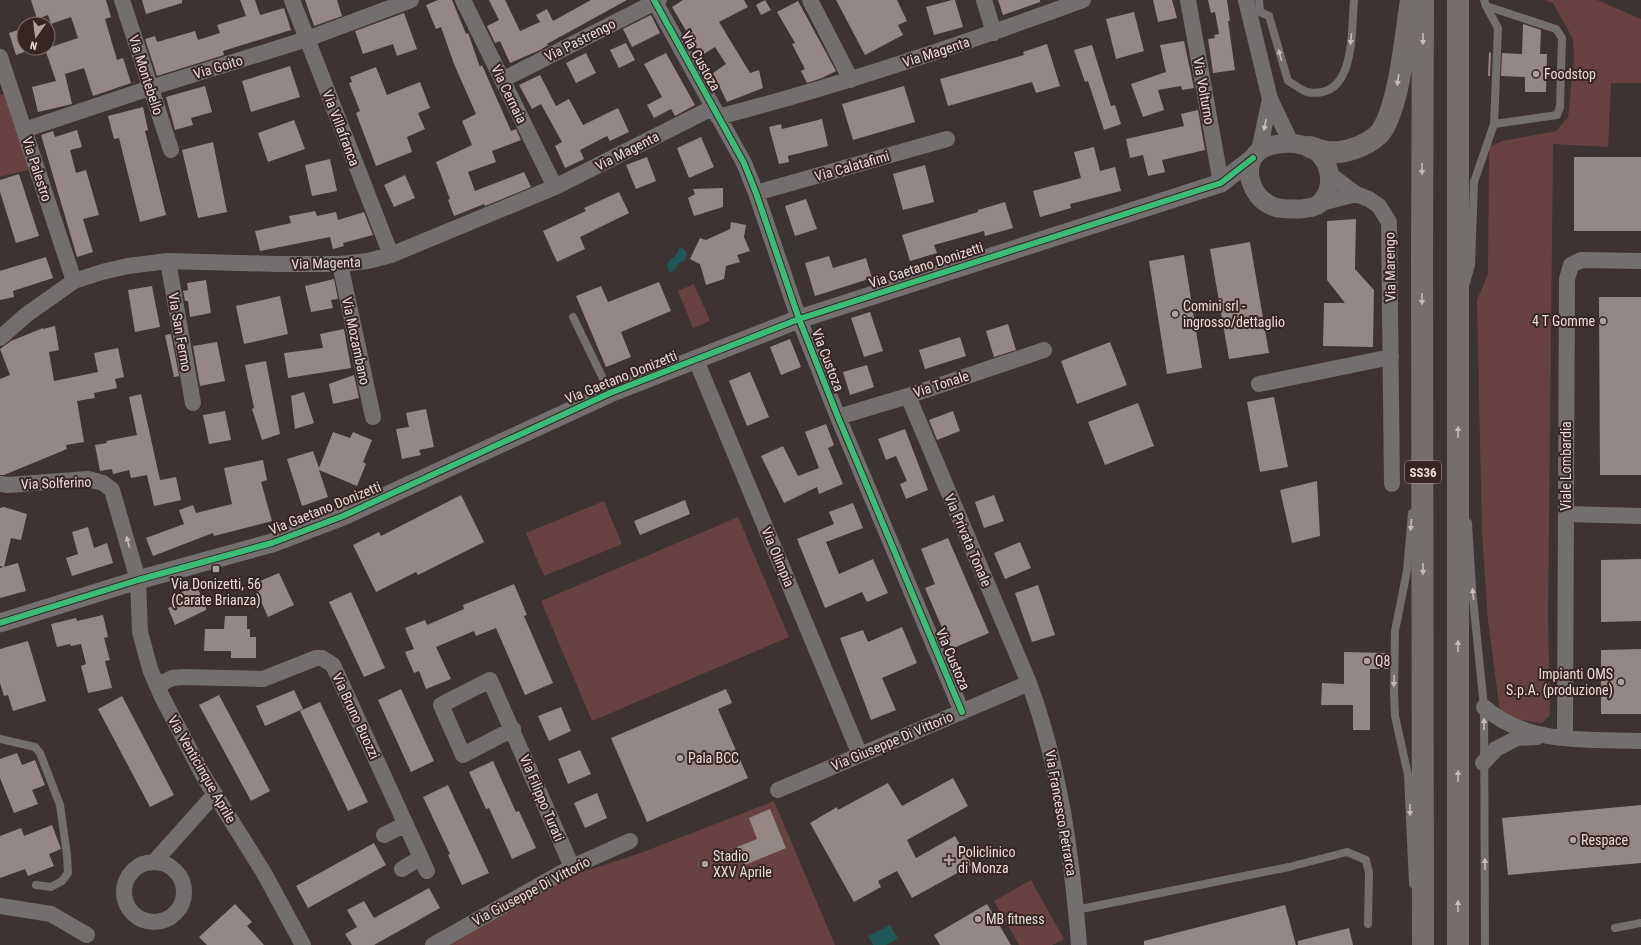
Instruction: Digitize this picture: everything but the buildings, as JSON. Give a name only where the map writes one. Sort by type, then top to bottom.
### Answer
[{"type":"highway","points":[[1300,145],[1327,152],[1338,152],[1352,149],[1367,142],[1378,134],[1386,121],[1396,97],[1411,0]]},
{"type":"highway","name":"SS36","points":[[1423,0],[1423,945]]},
{"type":"highway","name":"SS36","points":[[1458,0],[1458,945]]},
{"type":"street","name":"Via Montebello","points":[[122,0],[171,150]]},
{"type":"street","name":"Via Villafranca","points":[[292,0],[391,255]]},
{"type":"street","name":"Via Goito","points":[[24,130],[150,88],[307,39],[411,0]]},
{"type":"street","name":"Via Cernaia","points":[[463,0],[555,187]]},
{"type":"street","points":[[810,0],[851,80]]},
{"type":"street","points":[[984,0],[994,33]]},
{"type":"street","name":"Via Magenta","points":[[0,338],[26,315],[74,282],[102,272],[168,261],[340,264],[368,261],[391,255],[555,187],[715,112],[851,80],[994,33],[1083,0]]},
{"type":"street","name":"Via Volturno","points":[[1188,0],[1221,183]]},
{"type":"street","name":"Via Pastrengo","points":[[502,80],[656,1]]},
{"type":"street","name":"Via Custoza","points":[[656,1],[744,163],[756,193],[799,319],[838,417],[962,712]]},
{"type":"street","points":[[1253,6],[1270,99],[1300,145]]},
{"type":"street","name":"Via Palestro","points":[[0,57],[4,85],[24,130],[74,282]]},
{"type":"street","points":[[1257,196],[1251,183],[1249,170],[1256,155],[1270,99]]},
{"type":"street","name":"Via Calatafimi","points":[[756,193],[947,139]]},
{"type":"street","points":[[1256,155],[1269,146],[1300,145],[1320,155],[1331,174],[1330,185],[1326,196],[1321,203]]},
{"type":"street","name":"Via Gaetano Donizetti","points":[[0,623],[138,580],[272,543],[336,519],[610,393],[799,319],[1221,183],[1256,155]]},
{"type":"street","name":"Via Marengo","points":[[1331,174],[1356,194],[1369,199],[1379,206],[1389,222],[1392,484]]},
{"type":"street","points":[[1221,183],[1257,196],[1270,206],[1284,209],[1310,208],[1321,203],[1356,194]]},
{"type":"street","name":"Viale Lombardia","points":[[1563,738],[1566,731],[1567,287],[1569,272],[1571,265],[1581,260],[1641,261]]},
{"type":"street","name":"Via San Fermo","points":[[168,261],[193,403]]},
{"type":"street","name":"Via Mozambano","points":[[340,264],[373,417]]},
{"type":"street","name":"Via Tonale","points":[[838,417],[908,396],[1044,350]]},
{"type":"street","points":[[1259,384],[1391,357]]},
{"type":"street","name":"Via Olimpia","points":[[696,360],[860,755]]},
{"type":"street","name":"Via Privata Tonale","points":[[908,396],[1029,683]]},
{"type":"street","name":"Via Solferino","points":[[0,484],[8,485],[88,479],[103,483],[112,490],[116,501],[138,580]]},
{"type":"street","points":[[1566,514],[1641,516]]},
{"type":"street","name":"Via Venticinque Aprile","points":[[138,580],[140,632],[150,669],[157,686],[204,777],[264,873],[303,945]]},
{"type":"street","name":"Via Bruno Buozzi","points":[[157,686],[172,678],[184,677],[263,679],[312,658],[322,658],[328,661],[333,665],[424,865],[402,869]]},
{"type":"street","name":"Via Filippo Turati","points":[[513,729],[463,755],[441,705],[490,680],[513,729],[572,866]]},
{"type":"street","name":"Via Giuseppe Di Vittorio","points":[[778,790],[1029,683]]},
{"type":"street","name":"Via Francesco Petrarca","points":[[1029,683],[1040,711],[1058,784],[1068,846],[1079,945]]},
{"type":"street","points":[[1484,707],[1493,715],[1513,726],[1547,736],[1641,741]]},
{"type":"street","points":[[1483,763],[1496,749],[1517,738],[1547,736]]},
{"type":"street","points":[[154,862],[215,794]]},
{"type":"street","points":[[384,835],[406,824]]},
{"type":"street","name":"Via Giuseppe Di Vittorio","points":[[433,945],[572,866],[630,841]]},
{"type":"street","points":[[0,906],[51,914],[87,935]]},
{"type":"lane","points":[[1253,6],[1269,16],[1288,81],[1306,92],[1323,92],[1338,83],[1344,74],[1349,60],[1354,0]]},
{"type":"lane","points":[[1458,306],[1471,265],[1474,182],[1494,124],[1498,28],[1485,3]]},
{"type":"lane","points":[[1485,3],[1556,29],[1562,38],[1560,107],[1557,115],[1494,124]]},
{"type":"lane","points":[[573,317],[610,393]]},
{"type":"lane","points":[[1417,945],[1411,858],[1408,775],[1395,716],[1394,694],[1396,631],[1408,571],[1413,500],[1422,430]]},
{"type":"lane","points":[[1458,464],[1467,510],[1472,589],[1484,707],[1483,763],[1485,945]]},
{"type":"lane","points":[[0,739],[35,746],[40,753],[60,805],[68,873],[62,881],[51,887],[36,885]]},
{"type":"lane","points":[[1076,910],[1289,867],[1347,852],[1366,860],[1369,873],[1368,924]]},
{"type":"lane","points":[[1615,928],[1641,923]]},
{"type":"shaded area","points":[[1545,0],[1597,0],[1641,19],[1641,83],[1611,83],[1608,147],[1553,144],[1548,618],[1550,715],[1542,723],[1513,719],[1500,712],[1488,620],[1482,532],[1477,300],[1488,274],[1489,147],[1502,141],[1556,131],[1568,117],[1574,60],[1573,39],[1553,3]]},
{"type":"shaded area","points":[[7,93],[32,169],[0,177],[0,95]]},
{"type":"shaded area","points":[[694,284],[710,321],[693,328],[678,291]]},
{"type":"shaded area","points":[[604,501],[622,544],[544,576],[526,533]]},
{"type":"shaded area","points":[[738,517],[789,637],[592,721],[541,601]]},
{"type":"shaded area","name":"Stadio XXV Aprile","points":[[774,801],[835,945],[449,945],[579,873],[638,854]]},
{"type":"shaded area","points":[[1031,880],[1064,939],[1052,945],[1019,945],[994,901]]},
{"type":"water","points":[[679,248],[684,249],[687,254],[684,261],[679,263],[672,273],[668,270],[667,265],[677,253]]},
{"type":"water","points":[[890,925],[898,939],[886,945],[873,945],[868,936]]},
{"type":"cycle path","points":[[654,0],[744,163],[756,193],[799,319],[838,417],[962,712]]},
{"type":"cycle path","points":[[0,623],[138,580],[272,543],[343,516],[610,393],[799,319],[1221,183],[1253,158]]},
{"type":"place","name":"Foodstop","points":[[1536,74]]},
{"type":"place","name":"Comini srl - ingrosso/dettaglio","points":[[1175,314]]},
{"type":"place","name":"4 T Gomme","points":[[1603,321]]},
{"type":"place","name":"Via Donizetti, 56 (Carate Brianza)","points":[[216,569]]},
{"type":"place","name":"Q8","points":[[1367,661]]},
{"type":"place","name":"Impianti OMS S.p.A. (produzione)","points":[[1621,682]]},
{"type":"place","name":"Pala BCC","points":[[680,758]]},
{"type":"place","name":"Respace","points":[[1573,840]]},
{"type":"place","name":"Policlinico di Monza","points":[[949,860]]},
{"type":"place","name":"Stadio XXV Aprile","points":[[705,864]]},
{"type":"place","name":"MB fitness","points":[[978,919]]}]
